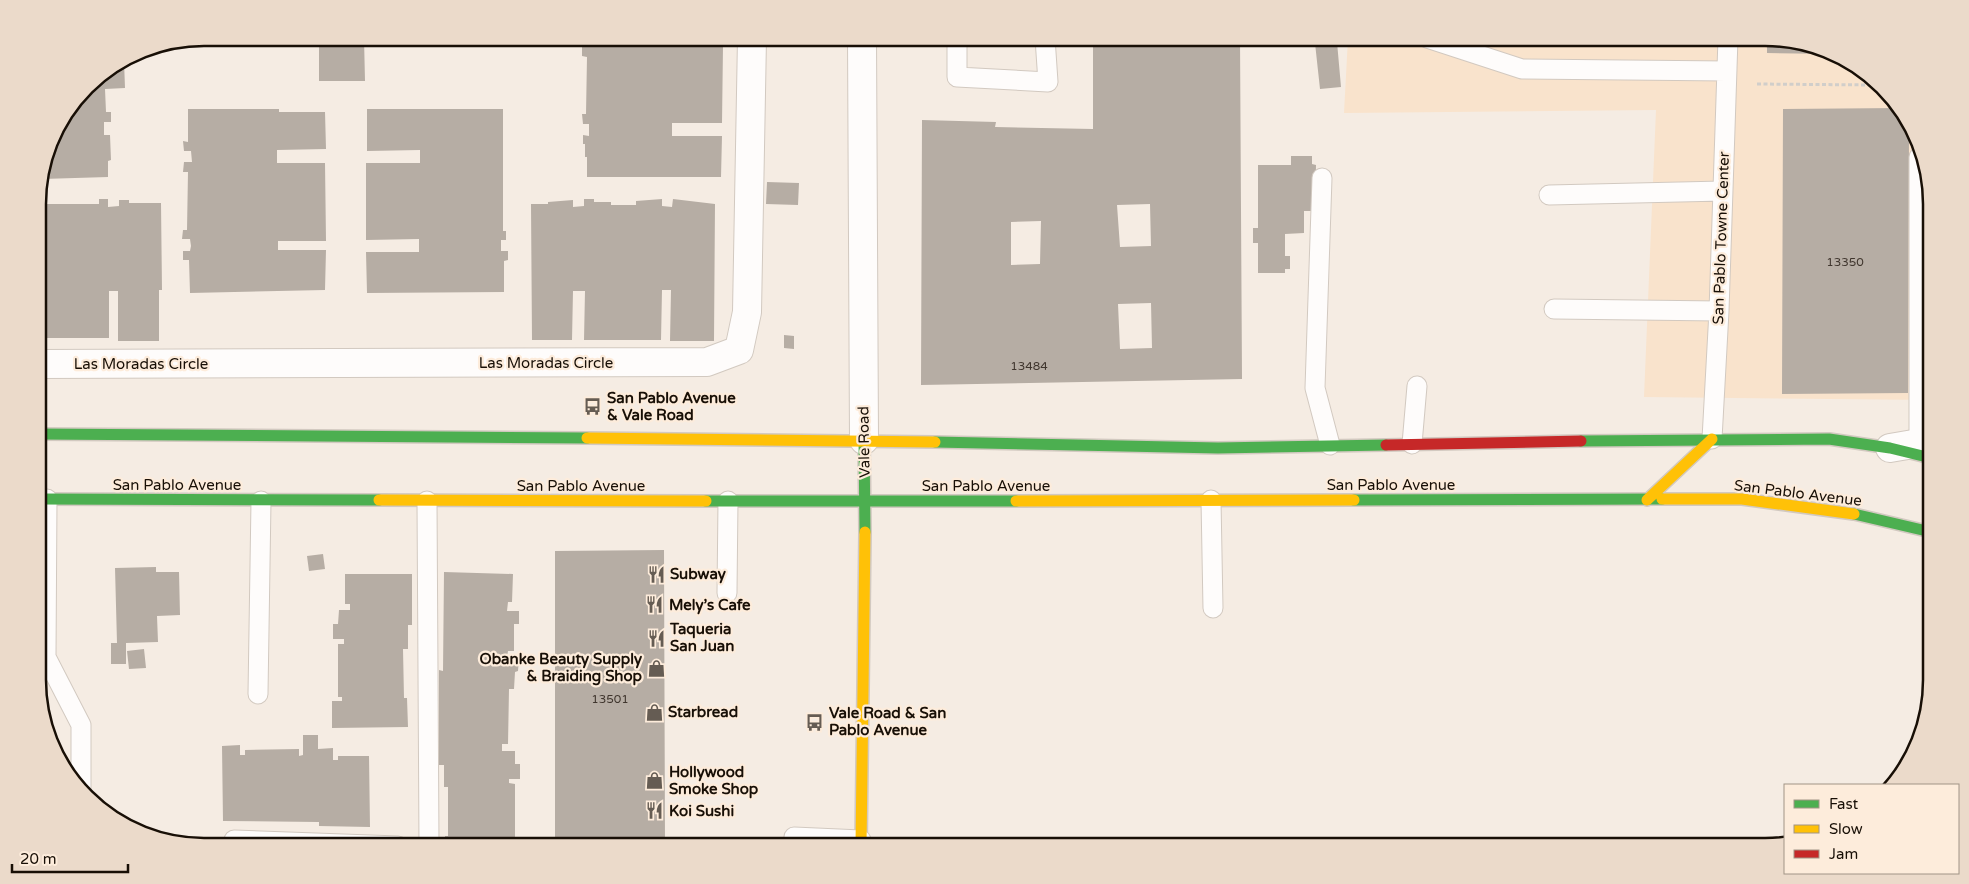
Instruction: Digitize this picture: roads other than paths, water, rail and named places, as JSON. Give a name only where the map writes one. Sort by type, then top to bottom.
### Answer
[{"type":"main road","points":[[47,434],[864,440],[1218,448],[1712,439],[1829,439],[1890,448]]},
{"type":"main road","points":[[1647,500],[1712,439]]},
{"type":"main road","name":"Vale Road","points":[[861,838],[864,440]]},
{"type":"main road","name":"San Pablo Avenue","points":[[46,499],[865,501],[1742,499],[1862,515],[1923,530]]},
{"type":"street","name":"Las Moradas Circle","points":[[47,364],[707,362],[739,350],[747,312],[752,47]]},
{"type":"street","name":"Vale Road","points":[[862,47],[864,440]]},
{"type":"street","points":[[1890,448],[1923,447]]},
{"type":"lane","points":[[957,47],[957,77],[1048,82],[1046,46]]},
{"type":"lane","points":[[1452,46],[1522,69],[1727,78]]},
{"type":"lane","name":"San Pablo Towne Center","points":[[1712,439],[1719,311],[1728,46]]},
{"type":"lane","points":[[1322,178],[1315,388],[1330,445]]},
{"type":"lane","points":[[1921,182],[1923,281]]},
{"type":"lane","points":[[1549,196],[1723,191]]},
{"type":"lane","points":[[1554,309],[1719,311]]},
{"type":"lane","points":[[1412,444],[1417,386]]},
{"type":"lane","points":[[258,694],[261,500]]},
{"type":"lane","points":[[1211,500],[1213,608]]},
{"type":"lane","points":[[427,501],[429,838]]},
{"type":"lane","points":[[727,593],[728,501]]},
{"type":"lane","points":[[46,657],[81,725],[81,778]]},
{"type":"lane","points":[[794,837],[801,838]]},
{"type":"place","name":"San Pablo Avenue & Vale Road","points":[[593,407]]},
{"type":"place","name":"Subway","points":[[656,574]]},
{"type":"place","name":"Mely’s Cafe","points":[[655,605]]},
{"type":"place","name":"Taqueria San Juan","points":[[656,638]]},
{"type":"place","name":"Obanke Beauty Supply & Braiding Shop","points":[[656,668]]},
{"type":"place","name":"Starbread","points":[[654,712]]},
{"type":"place","name":"Vale Road & San Pablo Avenue","points":[[815,722]]},
{"type":"place","name":"Hollywood Smoke Shop","points":[[655,781]]},
{"type":"place","name":"Koi Sushi","points":[[655,811]]}]
